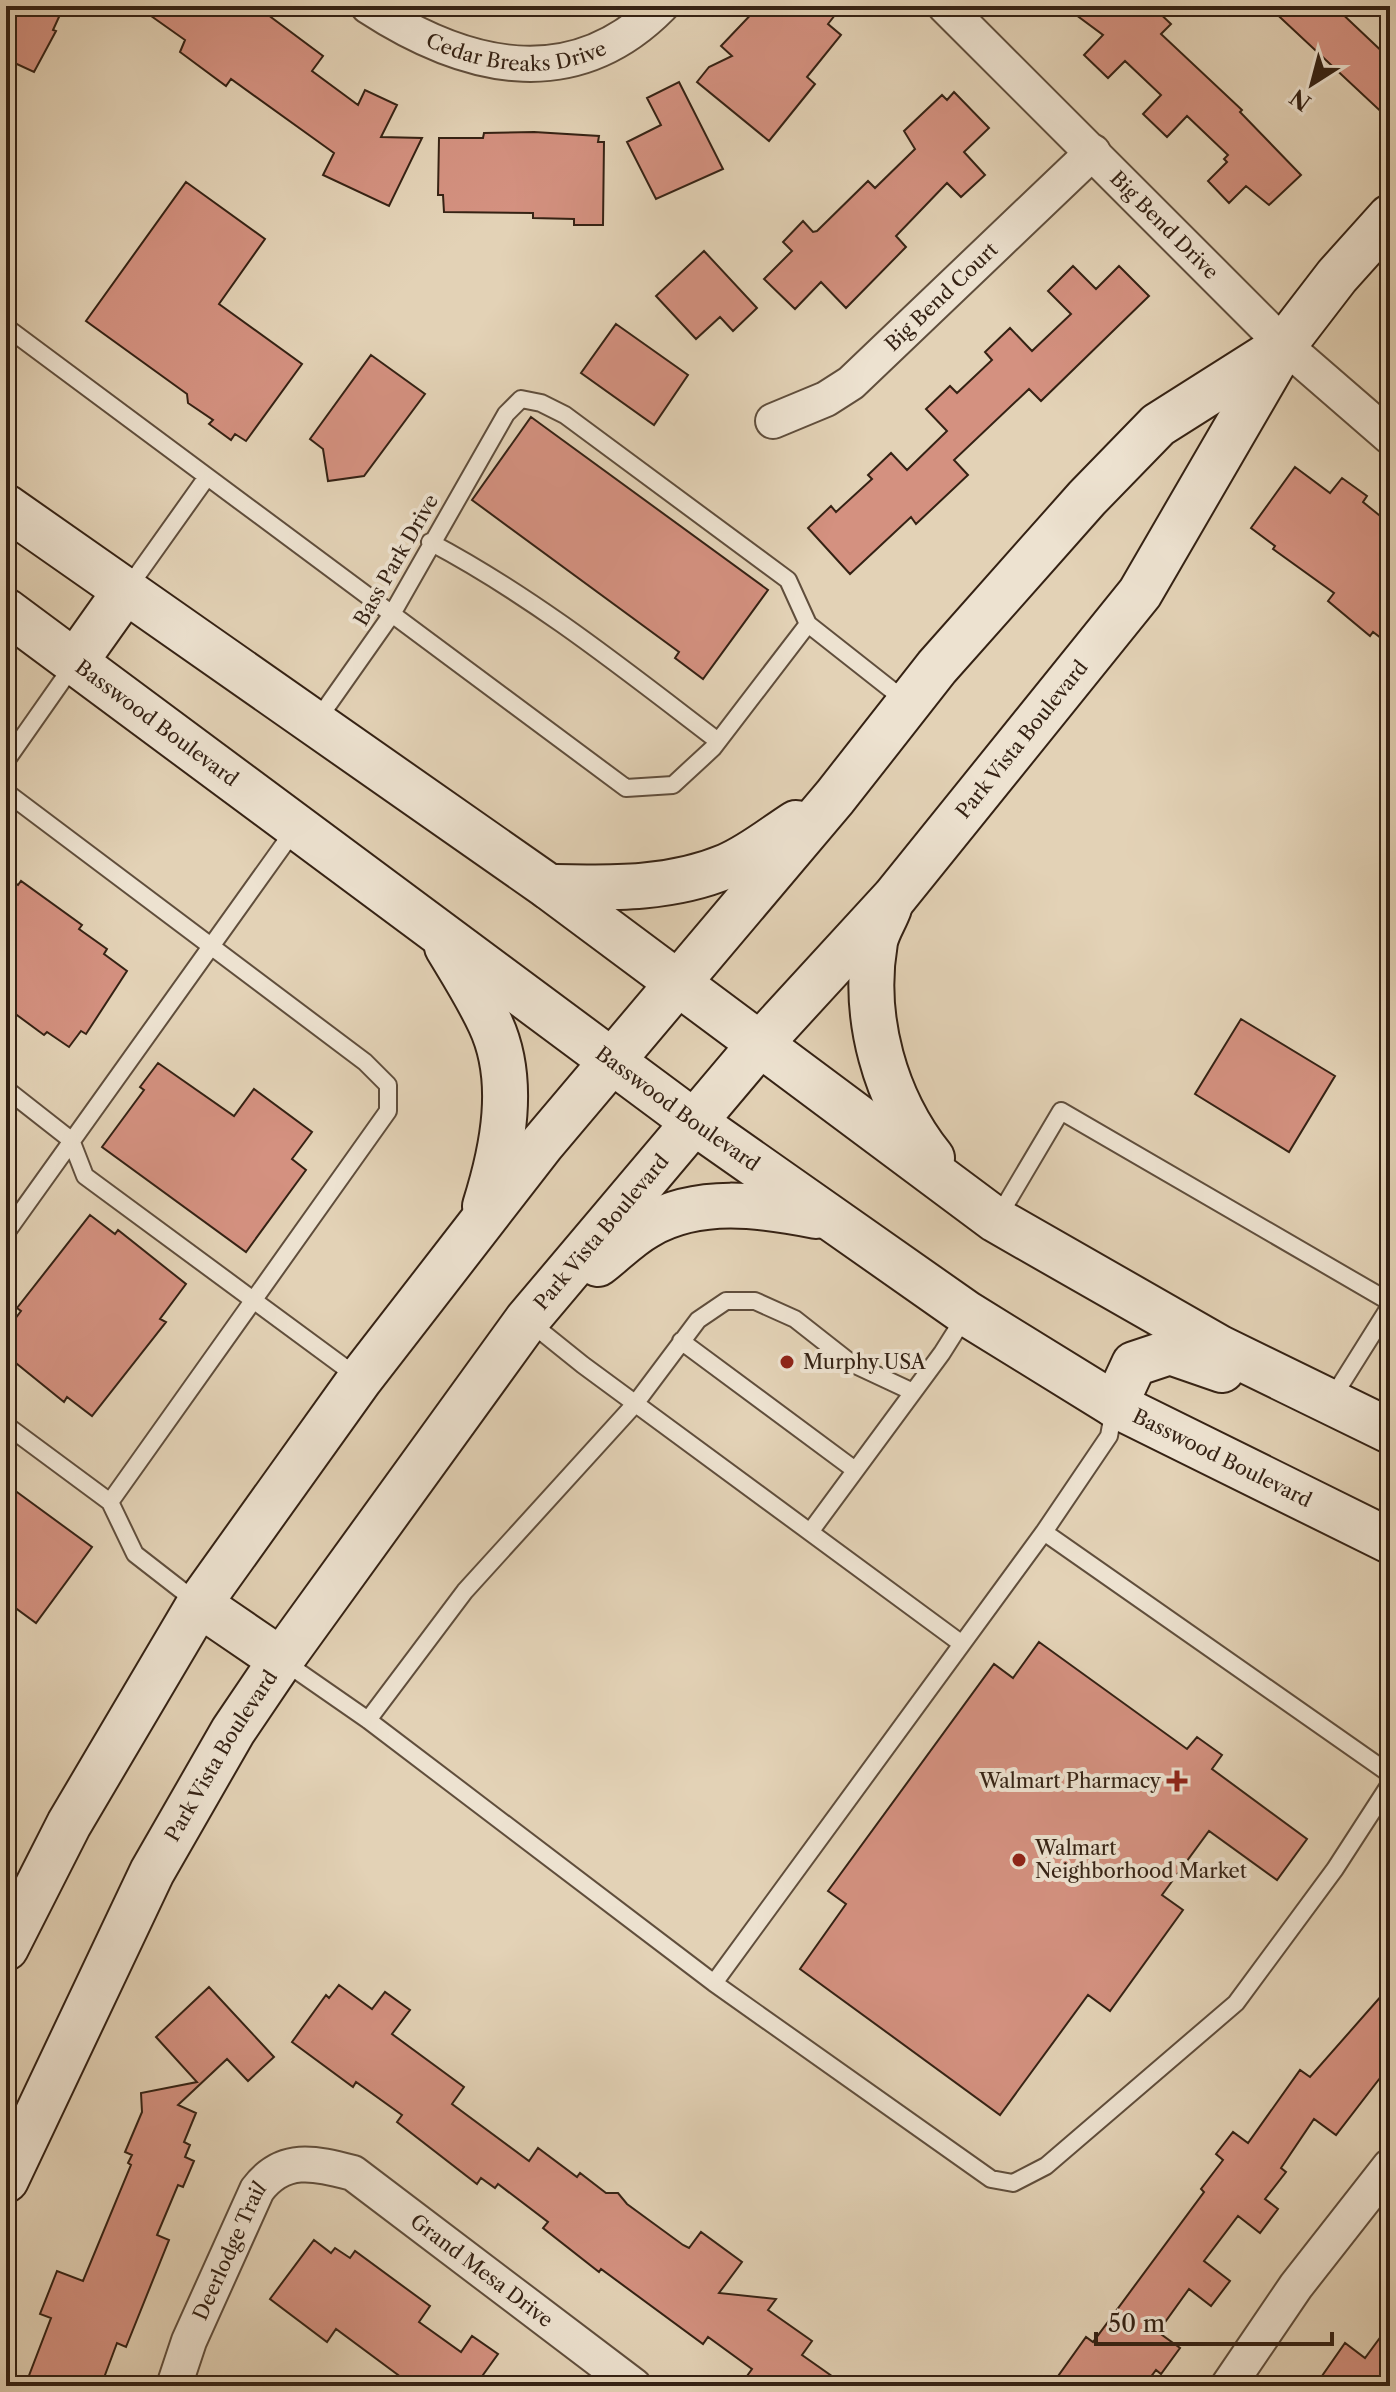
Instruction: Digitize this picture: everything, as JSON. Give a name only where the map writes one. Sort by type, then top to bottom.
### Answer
[{"type":"main road","name":"Park Vista Boulevard","points":[[6,2180],[152,1872],[233,1731],[281,1660],[527,1320],[760,1044],[894,898],[1140,593],[1284,345],[1337,276],[1390,217]]},
{"type":"main road","name":"Park Vista Boulevard","points":[[6,1948],[69,1824],[199,1604],[360,1379],[480,1225],[677,983],[1033,557],[1158,425],[1284,345]]},
{"type":"main road","points":[[6,507],[124,593],[549,887],[996,1220],[1220,1348],[1390,1431]]},
{"type":"main road","points":[[75,662],[124,593]]},
{"type":"main road","name":"Basswood Boulevard","points":[[6,611],[694,1122],[827,1219],[966,1313],[1115,1405],[1390,1541]]},
{"type":"main road","points":[[549,887],[636,889],[729,866],[835,797]]},
{"type":"main road","points":[[894,898],[875,940],[872,1004],[883,1068],[908,1128],[959,1191]]},
{"type":"main road","points":[[440,934],[491,1025],[503,1065],[505,1099],[499,1162],[480,1225]]},
{"type":"main road","points":[[527,1320],[648,1225],[674,1216],[733,1204],[827,1219]]},
{"type":"main road","points":[[1115,1405],[1134,1364],[1170,1352],[1226,1372],[1331,1425],[1390,1439]]},
{"type":"main road","points":[[199,1604],[281,1660]]},
{"type":"street","name":"Cedar Breaks Drive","points":[[368,6],[408,32],[460,55],[511,65],[573,58],[614,43],[661,6]]},
{"type":"street","name":"Big Bend Drive","points":[[945,6],[1284,345],[1390,437]]},
{"type":"street","name":"Big Bend Court","points":[[773,421],[826,399],[851,383],[1093,152]]},
{"type":"street","name":"Deerlodge Trail","points":[[174,2386],[189,2341],[257,2190],[268,2176],[286,2165],[325,2166]]},
{"type":"street","name":"Grand Mesa Drive","points":[[325,2166],[353,2173],[634,2386]]},
{"type":"street","points":[[1228,2386],[1296,2286],[1390,2166]]},
{"type":"lane","points":[[6,327],[626,788],[673,785],[718,741],[808,624],[909,703]]},
{"type":"lane","name":"Bass Park Drive","points":[[315,724],[392,614],[430,542],[506,414],[521,399],[541,403],[565,415],[788,580],[808,624]]},
{"type":"lane","points":[[124,593],[207,477]]},
{"type":"lane","points":[[430,542],[486,572],[548,612],[718,741]]},
{"type":"lane","points":[[10,750],[75,662]]},
{"type":"lane","points":[[6,792],[365,1062],[388,1085],[388,1111],[110,1502]]},
{"type":"lane","points":[[6,1233],[296,828]]},
{"type":"lane","points":[[6,1089],[71,1140],[85,1176],[360,1379]]},
{"type":"lane","points":[[996,1220],[1061,1111],[1390,1304],[1330,1402]]},
{"type":"lane","points":[[368,1720],[465,1591],[635,1404],[698,1320],[726,1301],[755,1301],[795,1319],[851,1363],[913,1392]]},
{"type":"lane","points":[[810,1532],[913,1392],[966,1313]]},
{"type":"lane","points":[[527,1320],[635,1404],[962,1644]]},
{"type":"lane","points":[[681,1341],[855,1470]]},
{"type":"lane","points":[[714,1983],[1044,1532],[1109,1436],[1115,1405]]},
{"type":"lane","points":[[6,1425],[110,1502],[135,1554],[199,1604]]},
{"type":"lane","points":[[1044,1532],[1390,1774]]},
{"type":"lane","points":[[281,1660],[368,1720],[714,1983],[991,2179],[1013,2183],[1046,2166],[1236,2003],[1335,1869],[1390,1784]]},
{"type":"building","points":[[6,6],[64,6],[53,30],[56,31],[34,72],[6,59]]},
{"type":"building","points":[[137,6],[256,6],[323,56],[312,71],[358,105],[365,90],[397,105],[381,137],[422,138],[389,206],[323,175],[334,153],[231,79],[226,86],[180,52],[185,40]]},
{"type":"building","points":[[759,6],[842,6],[828,24],[841,35],[807,77],[815,84],[769,141],[697,82],[709,67],[732,56],[721,46]]},
{"type":"building","points":[[1064,6],[1152,6],[1171,24],[1161,34],[1242,110],[1240,112],[1301,175],[1269,205],[1246,186],[1229,203],[1208,181],[1227,162],[1224,159],[1228,155],[1187,116],[1167,137],[1143,114],[1161,95],[1125,61],[1108,78],[1084,55],[1103,35]]},
{"type":"building","points":[[1268,6],[1334,6],[1390,59],[1390,120]]},
{"type":"building","points":[[679,82],[723,169],[656,199],[627,142],[661,125],[647,98]]},
{"type":"building","points":[[954,92],[989,128],[964,152],[985,175],[961,197],[947,183],[896,236],[906,247],[846,308],[821,282],[795,309],[764,279],[792,251],[783,242],[803,221],[813,232],[817,231],[868,181],[875,188],[915,149],[904,131],[942,95],[947,100]]},
{"type":"building","points":[[484,133],[599,136],[598,142],[604,142],[603,225],[574,225],[574,219],[533,218],[533,213],[444,212],[443,195],[438,195],[439,138],[483,138]]},
{"type":"building","points":[[186,182],[265,239],[219,304],[302,364],[246,441],[235,434],[231,440],[209,424],[213,420],[188,403],[187,394],[86,321]]},
{"type":"building","points":[[704,251],[757,308],[733,331],[720,317],[696,339],[656,296]]},
{"type":"building","points":[[1073,266],[1096,289],[1119,266],[1149,296],[1041,401],[1029,389],[954,460],[968,475],[916,524],[911,517],[850,574],[808,528],[831,506],[836,512],[872,479],[868,475],[891,453],[907,470],[947,431],[926,409],[950,386],[957,393],[992,360],[985,352],[1010,328],[1032,351],[1071,314],[1048,291]]},
{"type":"building","points":[[616,324],[688,375],[654,425],[581,373]]},
{"type":"building","points":[[371,355],[425,394],[364,476],[328,481],[323,449],[310,439]]},
{"type":"building","points":[[531,417],[768,590],[703,679],[675,658],[679,652],[472,500]]},
{"type":"building","points":[[1295,467],[1330,493],[1342,478],[1367,496],[1363,502],[1390,524],[1390,645],[1373,632],[1370,636],[1328,601],[1334,593],[1273,549],[1275,546],[1251,528]]},
{"type":"building","points":[[6,877],[18,885],[21,881],[82,925],[79,929],[107,949],[104,954],[127,971],[86,1034],[81,1031],[69,1047],[47,1032],[44,1035],[6,1007]]},
{"type":"building","points":[[1241,1019],[1335,1076],[1289,1152],[1195,1094]]},
{"type":"building","points":[[158,1063],[234,1116],[254,1089],[312,1132],[292,1159],[306,1170],[246,1252],[102,1147],[144,1090],[140,1087]]},
{"type":"building","points":[[90,1215],[115,1234],[118,1230],[186,1284],[160,1319],[166,1322],[92,1416],[67,1397],[64,1402],[6,1355],[6,1331],[21,1311],[17,1308]]},
{"type":"building","points":[[6,1484],[92,1547],[36,1623],[6,1601]]},
{"type":"building","name":"Walmart Neighborhood Market","points":[[1039,1642],[1187,1749],[1197,1737],[1222,1755],[1212,1769],[1307,1839],[1277,1880],[1209,1831],[1162,1895],[1183,1910],[1110,2011],[1088,1995],[1000,2115],[800,1969],[846,1904],[828,1891],[994,1664],[1013,1678]]},
{"type":"building","points":[[339,1985],[372,2009],[385,1992],[410,2010],[392,2034],[464,2087],[452,2104],[529,2161],[538,2148],[577,2177],[580,2173],[606,2193],[618,2193],[627,2204],[683,2245],[689,2248],[701,2232],[742,2262],[719,2293],[776,2299],[768,2310],[812,2341],[802,2355],[846,2386],[760,2386],[747,2376],[752,2369],[708,2337],[703,2344],[601,2269],[599,2272],[543,2228],[548,2222],[498,2184],[495,2188],[481,2178],[477,2184],[397,2122],[402,2115],[356,2082],[353,2087],[292,2042],[326,1995],[329,1998]]},
{"type":"building","points":[[1390,1986],[1390,2065],[1336,2135],[1314,2119],[1281,2168],[1286,2172],[1265,2199],[1278,2209],[1260,2233],[1238,2216],[1204,2261],[1230,2281],[1211,2306],[1189,2289],[1158,2332],[1180,2348],[1161,2374],[1156,2370],[1144,2386],[1051,2386],[1086,2337],[1093,2342],[1204,2192],[1201,2189],[1223,2160],[1216,2154],[1233,2132],[1248,2143],[1300,2070],[1310,2077]]},
{"type":"building","points":[[209,1987],[274,2057],[248,2081],[227,2059],[178,2105],[196,2113],[184,2142],[190,2145],[185,2157],[194,2161],[183,2187],[178,2185],[157,2235],[169,2240],[126,2347],[117,2343],[102,2383],[86,2377],[83,2386],[25,2386],[51,2318],[40,2314],[57,2271],[83,2281],[131,2165],[128,2163],[132,2155],[125,2152],[142,2112],[141,2093],[197,2082],[156,2037]]},
{"type":"building","points":[[314,2240],[331,2253],[335,2248],[350,2258],[355,2251],[430,2306],[419,2322],[461,2352],[472,2336],[498,2354],[475,2386],[413,2386],[336,2329],[327,2342],[270,2299]]},
{"type":"building","points":[[1390,2324],[1390,2386],[1315,2386],[1345,2343],[1365,2358]]},
{"type":"place","name":"Murphy USA","points":[[787,1362]]},
{"type":"place","name":"Walmart Pharmacy","points":[[1177,1781]]},
{"type":"place","name":"Walmart Neighborhood Market","points":[[1019,1860]]}]
